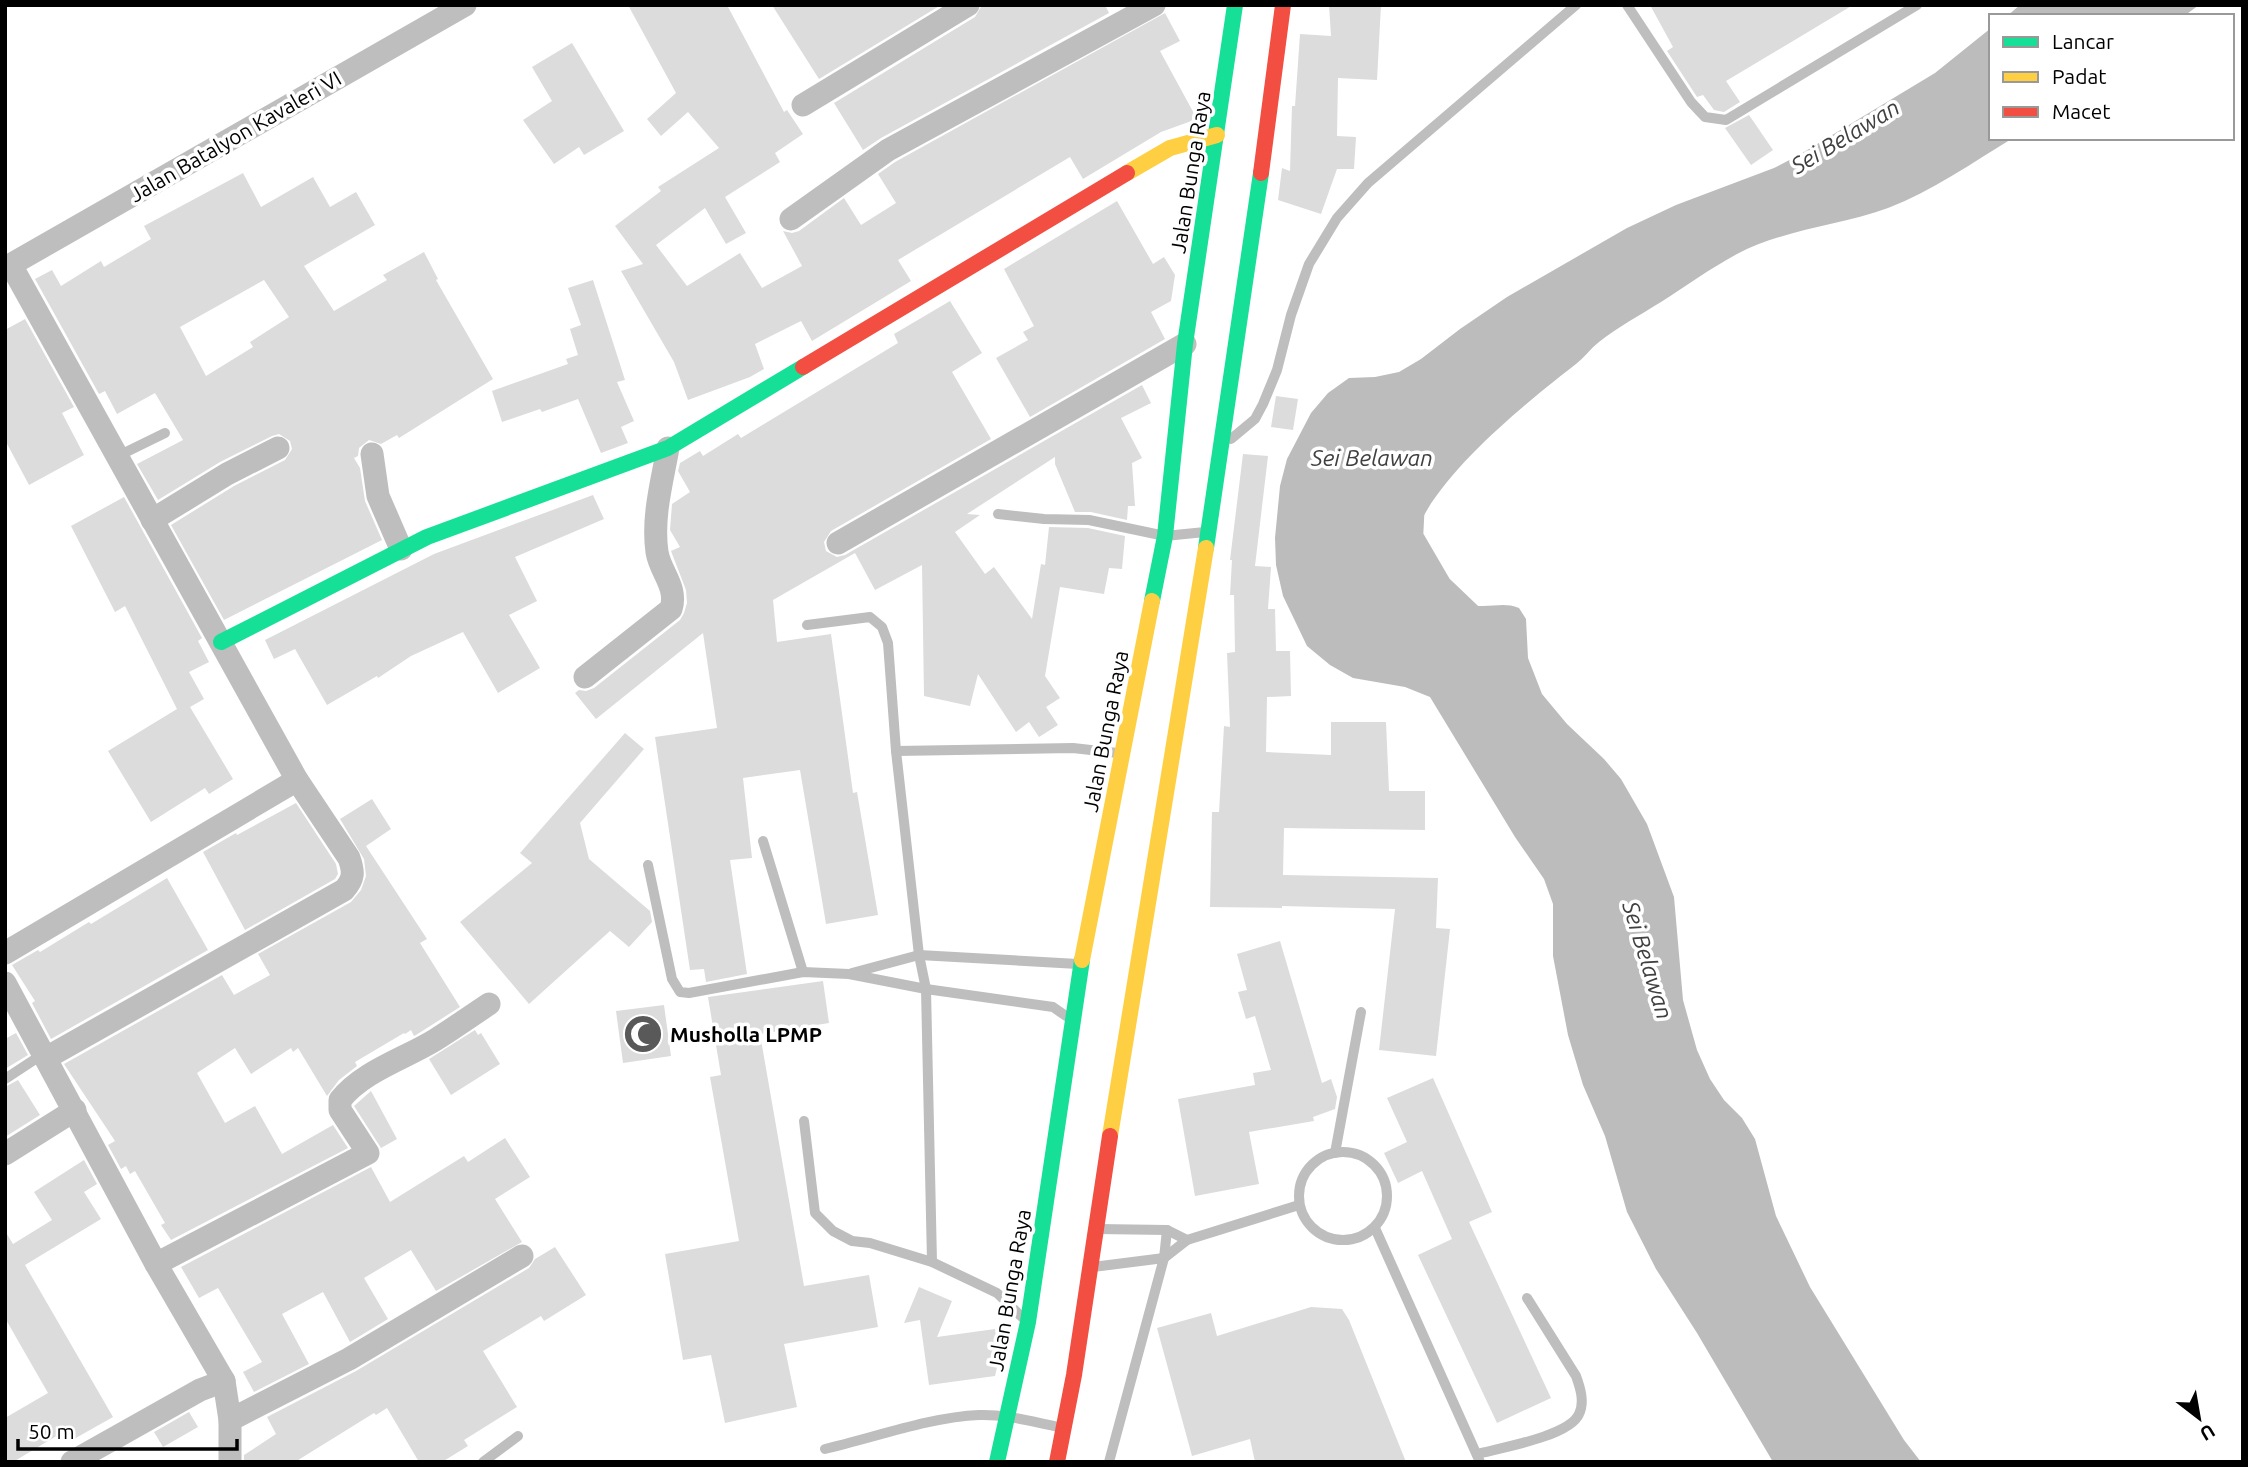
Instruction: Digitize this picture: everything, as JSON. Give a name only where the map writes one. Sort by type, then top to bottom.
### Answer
[{"type":"main road","name":"Jalan Bunga Raya","points":[[997,1462],[1028,1322],[1081,964],[1165,536],[1185,344],[1235,5]]},
{"type":"main road","points":[[1057,1462],[1065,1428],[1095,1229],[1224,445],[1283,5]]},
{"type":"main road","points":[[221,642],[401,549],[668,448],[1170,148],[1217,135]]},
{"type":"street","name":"Jalan Batalyon Kavaleri VI","points":[[8,267],[465,5]]},
{"type":"street","points":[[803,105],[968,5]]},
{"type":"street","points":[[791,219],[888,150],[1154,5]]},
{"type":"street","points":[[8,267],[118,456],[298,780],[349,858],[353,870],[353,880],[344,890],[44,1056]]},
{"type":"street","points":[[838,543],[1185,344]]},
{"type":"street","points":[[152,520],[227,474],[278,448]]},
{"type":"street","points":[[585,677],[671,609],[674,600],[672,589],[657,554],[655,514],[668,448]]},
{"type":"street","points":[[372,454],[378,496],[401,549]]},
{"type":"street","points":[[5,953],[298,780]]},
{"type":"street","points":[[5,983],[156,1264],[224,1381],[230,1420],[230,1462]]},
{"type":"street","points":[[156,1264],[368,1153],[340,1111],[340,1100],[348,1090],[489,1004]]},
{"type":"street","points":[[5,1154],[75,1110]]},
{"type":"street","points":[[230,1420],[349,1359],[522,1256]]},
{"type":"street","points":[[72,1462],[200,1390],[224,1381]]},
{"type":"lane","points":[[1224,445],[1255,419],[1263,404],[1277,370],[1291,316],[1309,264],[1337,218],[1368,183],[1576,5]]},
{"type":"lane","points":[[1627,5],[1690,102],[1705,117],[1726,120],[1917,5]]},
{"type":"lane","points":[[118,456],[165,433]]},
{"type":"lane","points":[[998,514],[1089,520],[1165,536],[1208,532]]},
{"type":"lane","points":[[807,625],[870,617],[882,627],[888,643],[896,751],[919,955],[926,989],[932,1262]]},
{"type":"lane","points":[[896,751],[1073,748],[1122,754]]},
{"type":"lane","points":[[763,841],[803,972]]},
{"type":"lane","points":[[648,865],[672,979],[680,992],[689,993],[803,972],[849,974],[926,989],[1054,1007],[1072,1020]]},
{"type":"lane","points":[[849,974],[919,955],[1081,964]]},
{"type":"lane","points":[[1335,1153],[1361,1012]]},
{"type":"lane","points":[[5,1079],[44,1056]]},
{"type":"lane","points":[[804,1121],[815,1213],[833,1231],[852,1241],[870,1243],[932,1262],[997,1293],[1028,1322]]},
{"type":"lane","points":[[1344,1151],[1362,1155],[1373,1163],[1387,1188],[1383,1217],[1375,1228],[1356,1239],[1335,1241],[1315,1233],[1299,1205],[1297,1195],[1301,1178],[1311,1164],[1327,1154],[1344,1151]]},
{"type":"lane","points":[[1090,1268],[1164,1258],[1187,1240],[1299,1205]]},
{"type":"lane","points":[[1375,1228],[1478,1458],[1546,1435],[1571,1424],[1579,1416],[1581,1389],[1576,1376],[1527,1298]]},
{"type":"lane","points":[[1095,1229],[1167,1230],[1187,1240]]},
{"type":"lane","points":[[1109,1462],[1164,1258],[1167,1230]]},
{"type":"lane","points":[[825,1449],[953,1418],[981,1415],[1065,1428]]},
{"type":"lane","points":[[483,1462],[518,1436]]},
{"type":"water","points":[[2020,5],[2199,5],[2187,14],[2009,14]]},
{"type":"water","name":"Sei Belawan","points":[[1989,30],[1989,140],[2010,140],[1936,185],[1888,208],[1793,233],[1737,254],[1614,331],[1527,403],[1464,462],[1437,495],[1418,527],[1412,556],[1421,582],[1441,597],[1467,604],[1519,608],[1526,619],[1528,658],[1542,694],[1567,724],[1621,779],[1647,824],[1674,897],[1683,1000],[1697,1050],[1710,1079],[1724,1100],[1742,1118],[1755,1139],[1776,1216],[1810,1287],[1904,1440],[1921,1462],[1773,1462],[1656,1269],[1627,1212],[1605,1136],[1583,1085],[1568,1035],[1553,956],[1553,904],[1544,879],[1515,837],[1430,697],[1405,687],[1353,678],[1330,665],[1307,646],[1283,596],[1276,565],[1275,538],[1280,486],[1287,459],[1311,413],[1328,393],[1349,378],[1375,377],[1399,372],[1507,297],[1627,228],[1676,205],[1774,168],[1935,73]]},
{"type":"building","points":[[628,5],[727,5],[784,112],[787,110],[803,134],[775,153],[780,162],[725,197],[746,233],[726,244],[705,208],[656,245],[687,286],[740,253],[762,288],[802,266],[783,231],[799,231],[844,198],[861,225],[896,203],[878,174],[895,162],[1165,13],[1180,41],[1160,51],[1197,119],[1161,132],[1083,179],[1070,157],[898,260],[911,281],[812,341],[801,321],[755,344],[764,369],[750,377],[688,400],[674,362],[621,271],[643,264],[615,226],[661,191],[658,187],[719,148],[688,112],[661,136],[647,119],[676,93]]},
{"type":"building","points":[[772,5],[941,5],[819,79]]},
{"type":"building","points":[[982,5],[1105,5],[1109,13],[863,150],[834,103],[975,17]]},
{"type":"building","points":[[1329,5],[1381,5],[1377,80],[1338,78],[1337,136],[1356,137],[1354,169],[1337,169],[1321,214],[1278,200],[1282,168],[1290,171],[1292,106],[1295,106],[1300,34],[1331,36]]},
{"type":"building","points":[[1650,5],[1853,5],[1726,81],[1740,102],[1724,112],[1714,110],[1703,95],[1697,97],[1667,51],[1673,47]]},
{"type":"building","points":[[572,43],[624,131],[584,155],[579,147],[554,164],[523,120],[552,101],[532,67]]},
{"type":"building","points":[[1749,115],[1773,150],[1751,165],[1725,128]]},
{"type":"building","points":[[243,173],[261,207],[313,177],[330,207],[356,192],[375,225],[304,266],[334,311],[387,280],[383,275],[424,252],[438,279],[436,280],[493,379],[399,438],[397,435],[381,444],[369,440],[359,448],[358,456],[354,458],[360,468],[365,501],[382,540],[224,620],[171,525],[234,486],[285,460],[292,449],[290,441],[279,434],[272,436],[220,462],[158,500],[137,464],[183,440],[155,393],[117,414],[105,391],[99,394],[35,279],[52,270],[61,286],[101,261],[104,267],[151,239],[144,226]],"holes":[[[264,280],[289,317],[250,342],[253,347],[206,376],[180,327]]]},
{"type":"building","points":[[1117,201],[1153,264],[1164,257],[1175,275],[1171,301],[1151,312],[1165,339],[1030,417],[996,358],[1028,340],[1023,332],[1034,326],[1004,269]]},
{"type":"building","points":[[593,280],[625,380],[617,382],[634,421],[621,427],[628,443],[601,453],[578,399],[502,422],[492,391],[568,364],[566,359],[578,355],[570,329],[581,325],[568,288]]},
{"type":"building","points":[[950,301],[982,353],[952,372],[991,439],[831,531],[824,542],[826,551],[837,557],[845,555],[1142,385],[1151,403],[1121,418],[1142,458],[1132,463],[1135,506],[1128,506],[1127,520],[1091,512],[1075,512],[1055,464],[1055,457],[967,514],[980,515],[955,532],[985,574],[994,567],[1032,619],[1041,564],[1045,565],[1049,527],[1088,528],[1125,536],[1122,569],[1109,568],[1104,594],[1060,587],[1045,676],[1060,698],[1046,707],[1058,725],[1039,737],[1029,722],[1016,732],[978,674],[970,706],[924,696],[922,565],[875,590],[855,553],[773,600],[777,642],[831,634],[853,793],[857,792],[878,915],[826,924],[800,770],[743,778],[752,858],[730,860],[747,974],[706,982],[704,969],[690,970],[655,737],[717,728],[703,633],[596,719],[575,693],[594,688],[680,620],[684,613],[687,603],[686,590],[671,551],[680,547],[670,530],[672,504],[690,492],[678,471],[680,463],[700,451],[703,456],[738,434],[741,438],[898,343],[894,334]]},
{"type":"building","points":[[25,319],[74,407],[62,413],[84,455],[29,485],[5,440],[5,330]]},
{"type":"building","points":[[1276,396],[1298,399],[1293,430],[1271,427]]},
{"type":"building","points":[[1243,454],[1268,456],[1255,566],[1271,567],[1268,609],[1275,609],[1276,651],[1290,651],[1291,696],[1267,697],[1266,752],[1331,755],[1331,722],[1386,722],[1389,791],[1425,791],[1425,830],[1284,828],[1283,875],[1438,878],[1436,928],[1450,929],[1436,1056],[1379,1050],[1395,909],[1210,907],[1212,812],[1219,812],[1224,726],[1230,727],[1227,653],[1235,652],[1230,560]]},
{"type":"building","points":[[593,495],[604,519],[515,557],[537,601],[509,615],[540,668],[498,693],[463,632],[411,656],[378,678],[377,676],[327,705],[295,649],[274,659],[265,640],[434,554]]},
{"type":"building","points":[[124,497],[202,638],[198,641],[209,662],[189,672],[204,699],[190,707],[233,779],[209,794],[205,788],[151,822],[108,751],[177,709],[125,606],[115,612],[71,526]]},
{"type":"building","points":[[625,733],[644,749],[580,823],[589,859],[650,911],[652,922],[629,947],[610,931],[529,1004],[460,922],[532,863],[520,853]]},
{"type":"building","points":[[372,799],[391,829],[366,846],[427,939],[420,943],[460,1007],[416,1035],[414,1036],[411,1030],[404,1033],[355,1062],[357,1066],[339,1080],[327,1096],[298,1048],[293,1052],[291,1048],[251,1074],[235,1048],[197,1073],[225,1123],[255,1106],[282,1154],[333,1125],[348,1148],[171,1240],[161,1225],[165,1223],[135,1171],[130,1174],[126,1166],[121,1169],[108,1145],[115,1141],[64,1064],[222,975],[234,995],[270,975],[258,954],[351,902],[361,890],[366,876],[364,859],[340,819]]},
{"type":"building","points":[[296,803],[336,864],[338,874],[335,879],[245,930],[203,852]]},
{"type":"building","points":[[167,878],[208,950],[51,1039],[32,1003],[35,1001],[12,965],[38,950],[40,952],[89,922],[91,924]]},
{"type":"building","points":[[1280,941],[1322,1083],[1331,1079],[1337,1097],[1335,1109],[1313,1117],[1314,1121],[1249,1132],[1259,1184],[1195,1196],[1178,1099],[1255,1085],[1253,1073],[1271,1070],[1255,1016],[1246,1019],[1238,992],[1247,990],[1237,954]]},
{"type":"building","points":[[823,981],[829,1023],[760,1034],[804,1286],[869,1275],[878,1327],[784,1344],[797,1407],[725,1423],[711,1355],[683,1360],[665,1254],[739,1241],[710,1077],[721,1075],[708,997]]},
{"type":"building","name":"Musholla LPMP","points":[[664,1005],[671,1056],[623,1063],[616,1011]]},
{"type":"building","points":[[475,1030],[478,1035],[481,1033],[500,1064],[451,1095],[429,1059]]},
{"type":"building","points":[[16,1033],[28,1055],[5,1069],[5,1039]]},
{"type":"building","points":[[1433,1078],[1492,1212],[1469,1222],[1551,1398],[1497,1423],[1418,1255],[1452,1239],[1422,1171],[1398,1183],[1384,1153],[1407,1142],[1387,1098]]},
{"type":"building","points":[[18,1080],[40,1115],[5,1137],[5,1087]]},
{"type":"building","points":[[371,1091],[397,1139],[381,1148],[354,1106]]},
{"type":"building","points":[[505,1138],[530,1177],[495,1199],[522,1242],[436,1291],[411,1250],[364,1278],[388,1319],[350,1342],[323,1292],[282,1314],[309,1364],[254,1392],[243,1372],[262,1362],[218,1288],[199,1298],[181,1267],[371,1167],[390,1202],[464,1156],[468,1162]]},
{"type":"building","points":[[84,1160],[97,1184],[84,1192],[101,1219],[25,1265],[113,1417],[74,1439],[68,1429],[13,1462],[5,1462],[5,1418],[48,1393],[5,1318],[5,1231],[13,1244],[52,1220],[34,1192]]},
{"type":"building","points":[[555,1247],[586,1295],[544,1321],[541,1316],[483,1351],[517,1407],[464,1440],[468,1446],[442,1462],[419,1462],[387,1408],[376,1415],[374,1413],[295,1462],[244,1462],[244,1455],[276,1434],[267,1417],[356,1371],[529,1268],[535,1259]]},
{"type":"building","points":[[919,1287],[952,1301],[937,1337],[995,1329],[999,1359],[995,1376],[929,1385],[920,1320],[904,1323]]},
{"type":"building","points":[[1311,1307],[1342,1309],[1349,1320],[1406,1462],[1255,1462],[1250,1439],[1192,1456],[1157,1328],[1211,1313],[1217,1336]]},
{"type":"building","points":[[189,1412],[198,1427],[163,1447],[154,1432]]},
{"type":"waterway","name":"Sei Belawan","points":[[1399,500],[1397,540],[1429,595],[1473,637]]},
{"type":"traffic: fast","points":[[1152,601],[1165,536],[1185,344],[1235,5]]},
{"type":"traffic: fast","points":[[1206,548],[1261,173]]},
{"type":"traffic: fast","points":[[221,642],[427,537],[668,448],[803,367]]},
{"type":"traffic: fast","points":[[997,1462],[1028,1322],[1082,960]]},
{"type":"traffic: slow","points":[[1127,173],[1170,148],[1217,135]]},
{"type":"traffic: slow","points":[[1110,1136],[1206,548]]},
{"type":"traffic: slow","points":[[1082,960],[1152,601]]},
{"type":"traffic: jam","points":[[1261,173],[1283,5]]},
{"type":"traffic: jam","points":[[803,367],[1127,173]]},
{"type":"traffic: jam","points":[[1057,1462],[1074,1375],[1110,1136]]},
{"type":"place","name":"Musholla LPMP","points":[[643,1034]]}]
